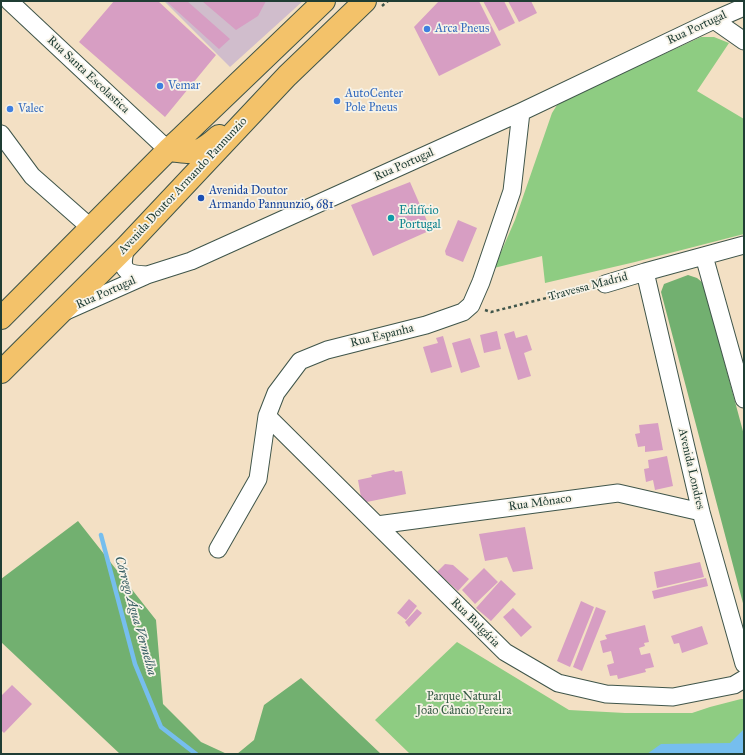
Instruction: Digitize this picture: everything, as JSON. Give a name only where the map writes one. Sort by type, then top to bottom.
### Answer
[{"type":"main road","points":[[3,313],[168,150],[324,1]]},
{"type":"main road","name":"Avenida Doutor Armando Pannunzio","points":[[1,372],[126,247],[286,76],[365,1]]},
{"type":"main road","points":[[168,150],[200,151],[211,144],[286,76]]},
{"type":"street","name":"Rua Santa Escolastica","points":[[9,1],[168,150]]},
{"type":"street","name":"Rua Portugal","points":[[59,314],[147,276],[191,261],[521,112],[744,7]]},
{"type":"street","points":[[714,20],[744,41]]},
{"type":"street","points":[[471,306],[481,282],[512,191],[521,112]]},
{"type":"street","points":[[1,134],[32,176],[90,228]]},
{"type":"street","name":"Travessa Madrid","points":[[605,284],[744,245]]},
{"type":"street","points":[[126,247],[123,259],[124,268],[136,275],[147,276]]},
{"type":"street","points":[[704,256],[744,398]]},
{"type":"street","name":"Avenida Londres","points":[[645,272],[701,512],[744,664]]},
{"type":"street","name":"Rua Espanha","points":[[218,549],[258,479],[266,416],[276,393],[300,361],[326,350],[426,325],[463,312],[471,306]]},
{"type":"street","name":"Rua Bulgária","points":[[266,416],[505,652],[558,683],[606,694],[673,697],[734,685],[744,679]]},
{"type":"street","name":"Rua Mônaco","points":[[377,525],[618,493],[701,512]]},
{"type":"path","name":"Travessa Madrid","points":[[471,306],[491,312],[605,284]]},
{"type":"shaded area","points":[[164,1],[303,1],[230,67]]},
{"type":"green space","points":[[701,37],[714,37],[729,43],[697,91],[744,119],[744,234],[545,283],[542,256],[494,268],[515,220],[552,113],[557,105],[564,100]]},
{"type":"green space","points":[[688,275],[697,278],[703,283],[744,435],[744,607],[661,292],[664,284]]},
{"type":"green space","points":[[78,521],[156,620],[163,704],[201,742],[227,754],[120,754],[1,642],[1,579]]},
{"type":"green space","name":"Parque Natural João Câncio Pereira","points":[[457,642],[569,710],[625,713],[692,713],[744,699],[744,754],[410,754],[375,720]]},
{"type":"green space","points":[[301,678],[381,754],[237,754],[254,740],[264,705]]},
{"type":"water","points":[[744,729],[744,754],[647,754],[661,744],[730,743]]},
{"type":"building","name":"Vemar","points":[[114,1],[158,1],[216,55],[165,117],[79,42]]},
{"type":"building","points":[[166,1],[187,1],[230,39],[219,49]]},
{"type":"building","points":[[202,1],[266,1],[258,16],[236,30]]},
{"type":"building","points":[[439,1],[479,1],[501,45],[439,76],[414,27]]},
{"type":"building","points":[[483,1],[504,1],[515,23],[499,31]]},
{"type":"building","points":[[508,1],[531,1],[537,13],[519,22]]},
{"type":"building","name":"Edifício Portugal","points":[[410,182],[431,230],[373,256],[351,205]]},
{"type":"building","points":[[458,220],[477,228],[463,262],[446,255],[445,251]]},
{"type":"building","points":[[497,331],[501,349],[484,353],[480,335]]},
{"type":"building","points":[[514,331],[516,338],[527,335],[532,350],[524,353],[531,376],[518,380],[504,334]]},
{"type":"building","points":[[443,336],[452,367],[431,373],[423,347],[438,343],[436,338]]},
{"type":"building","points":[[470,338],[480,367],[461,373],[452,343]]},
{"type":"building","points":[[658,423],[663,450],[645,452],[645,446],[638,447],[635,434],[640,433],[639,425]]},
{"type":"building","points":[[667,456],[673,486],[655,490],[653,480],[646,482],[644,469],[649,468],[648,460]]},
{"type":"building","points":[[394,470],[395,472],[402,471],[406,494],[362,503],[358,480],[372,477],[371,475]]},
{"type":"building","points":[[525,527],[533,569],[513,572],[507,557],[485,561],[479,534]]},
{"type":"building","points":[[700,562],[704,577],[657,588],[654,572]]},
{"type":"building","points":[[445,564],[453,565],[469,579],[458,591],[437,572]]},
{"type":"building","points":[[484,568],[498,582],[475,604],[462,590]]},
{"type":"building","points":[[706,578],[708,586],[654,599],[652,591]]},
{"type":"building","points":[[501,580],[516,594],[491,621],[476,608]]},
{"type":"building","points":[[409,599],[417,606],[406,620],[397,613]]},
{"type":"building","points":[[581,601],[594,607],[570,667],[557,661]]},
{"type":"building","points":[[596,607],[606,611],[582,671],[573,667]]},
{"type":"building","points":[[513,608],[532,627],[521,637],[503,617]]},
{"type":"building","points":[[417,609],[422,613],[409,627],[405,622]]},
{"type":"building","points":[[645,625],[649,642],[644,643],[645,646],[639,648],[641,655],[650,653],[654,667],[645,669],[646,672],[618,679],[617,675],[610,676],[607,665],[614,663],[611,651],[603,653],[600,641],[607,639],[605,635]]},
{"type":"building","points":[[702,626],[708,644],[682,653],[679,643],[674,644],[671,636]]},
{"type":"building","points":[[12,685],[32,704],[4,733],[1,730],[1,696]]},
{"type":"waterway","name":"Córrego Água Vermelha","points":[[101,535],[135,664],[161,727],[196,754]]},
{"type":"place","name":"Arca Pneus","points":[[427,29]]},
{"type":"place","name":"Vemar","points":[[160,86]]},
{"type":"place","name":"AutoCenter Pole Pneus","points":[[337,101]]},
{"type":"place","name":"Valec","points":[[10,109]]},
{"type":"place","name":"Avenida Doutor Armando Pannunzio, 681","points":[[201,198]]},
{"type":"place","name":"Edifício Portugal","points":[[391,218]]}]
